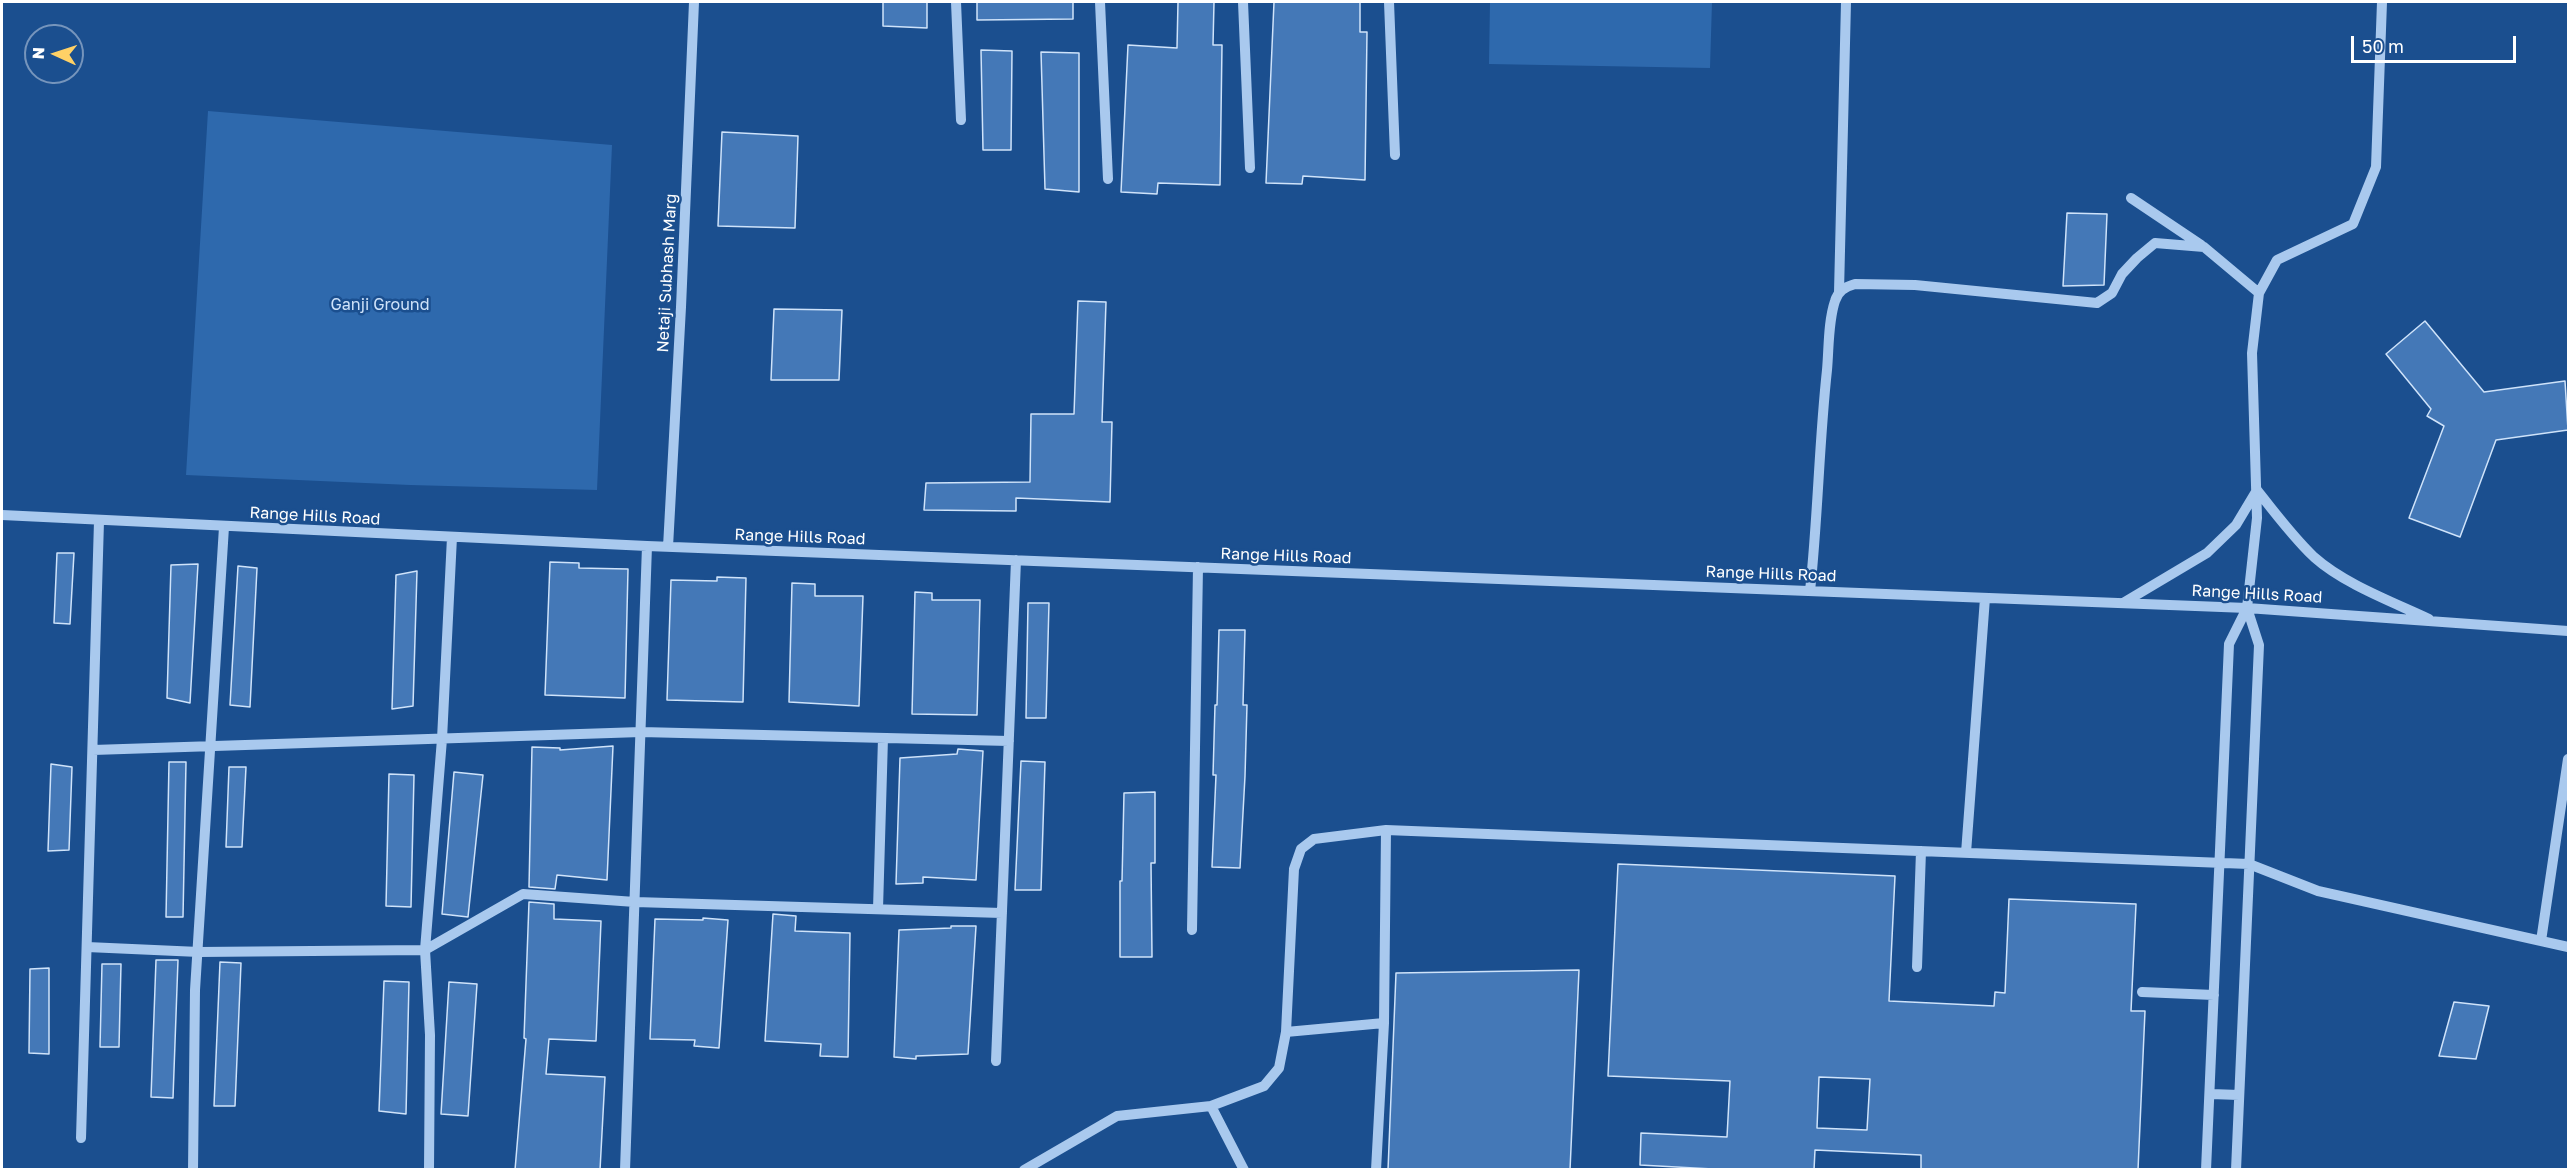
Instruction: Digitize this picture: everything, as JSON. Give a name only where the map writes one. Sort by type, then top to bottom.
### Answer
[{"type":"street","name":"Netaji Subhash Marg","points":[[668,547],[694,2]]},
{"type":"street","points":[[956,2],[961,120]]},
{"type":"street","points":[[1100,2],[1108,179]]},
{"type":"street","points":[[1243,2],[1250,168]]},
{"type":"street","points":[[1389,2],[1395,155]]},
{"type":"street","points":[[1810,591],[1818,519],[1824,404],[1834,302],[1839,292],[1846,2]]},
{"type":"street","points":[[2206,1170],[2229,644],[2247,608],[2257,518],[2252,354],[2259,293],[2277,260],[2353,224],[2376,167],[2382,2]]},
{"type":"street","points":[[2131,198],[2204,247],[2259,293]]},
{"type":"street","points":[[1839,292],[1855,285],[1915,285],[2097,303],[2112,293],[2122,274],[2155,243],[2204,247]]},
{"type":"street","points":[[2123,603],[2207,554],[2236,525],[2257,490]]},
{"type":"street","points":[[2257,490],[2283,524],[2315,558],[2336,573],[2435,622]]},
{"type":"street","name":"Range Hills Road","points":[[2,515],[668,547],[2247,608],[2568,631]]},
{"type":"street","points":[[81,1138],[99,521]]},
{"type":"street","points":[[193,1170],[195,990],[225,527]]},
{"type":"street","points":[[429,1170],[430,1035],[425,950],[442,739],[452,537]]},
{"type":"street","points":[[625,1170],[647,546]]},
{"type":"street","points":[[996,1061],[1016,560]]},
{"type":"street","points":[[1192,930],[1198,567]]},
{"type":"street","points":[[1966,853],[1985,598]]},
{"type":"street","points":[[2236,1170],[2259,645],[2247,608]]},
{"type":"street","points":[[93,750],[641,732],[1008,741]]},
{"type":"street","points":[[878,909],[883,738]]},
{"type":"street","points":[[2541,941],[2568,759]]},
{"type":"street","points":[[1024,1170],[1117,1116],[1211,1106],[1264,1086],[1278,1068],[1286,1032],[1294,869],[1301,849],[1314,839],[1386,830],[2249,864],[2318,891],[2568,947]]},
{"type":"street","points":[[1376,1170],[1384,1023],[1386,830]]},
{"type":"street","points":[[1917,967],[1921,851]]},
{"type":"street","points":[[87,947],[199,952],[425,950],[523,894],[635,902],[1002,914]]},
{"type":"street","points":[[2142,992],[2214,995]]},
{"type":"street","points":[[1286,1032],[1384,1023]]},
{"type":"street","points":[[2211,1094],[2239,1095]]},
{"type":"street","points":[[1211,1106],[1244,1170]]},
{"type":"green space","points":[[1490,2],[1712,2],[1710,68],[1489,64]]},
{"type":"green space","name":"Ganji Ground","points":[[208,111],[612,145],[597,490],[410,485],[186,475]]},
{"type":"building","points":[[883,2],[927,2],[927,28],[883,26]]},
{"type":"building","points":[[977,2],[1073,2],[1073,19],[977,20]]},
{"type":"building","points":[[1178,2],[1214,2],[1213,45],[1222,45],[1220,185],[1158,183],[1157,194],[1121,192],[1128,45],[1177,48]]},
{"type":"building","points":[[1274,2],[1360,2],[1360,32],[1367,32],[1365,180],[1303,176],[1302,184],[1266,183]]},
{"type":"building","points":[[981,50],[1012,51],[1011,150],[983,150]]},
{"type":"building","points":[[1041,52],[1079,53],[1079,192],[1045,189]]},
{"type":"building","points":[[722,132],[798,136],[795,228],[718,226]]},
{"type":"building","points":[[2067,213],[2107,214],[2104,285],[2063,286]]},
{"type":"building","points":[[1078,301],[1106,302],[1102,422],[1112,422],[1110,502],[1016,498],[1016,511],[924,510],[926,483],[1030,482],[1031,414],[1074,414]]},
{"type":"building","points":[[774,309],[842,310],[839,380],[771,380]]},
{"type":"building","points":[[2425,321],[2484,392],[2565,381],[2568,430],[2496,440],[2460,537],[2409,518],[2444,426],[2427,416],[2431,409],[2386,354]]},
{"type":"building","points":[[57,553],[74,553],[70,624],[54,623]]},
{"type":"building","points":[[550,562],[579,563],[579,568],[628,569],[625,698],[545,695]]},
{"type":"building","points":[[198,564],[190,703],[167,698],[171,565]]},
{"type":"building","points":[[238,566],[257,568],[250,707],[230,705]]},
{"type":"building","points":[[417,571],[413,706],[392,709],[396,575]]},
{"type":"building","points":[[717,577],[746,578],[743,702],[667,700],[671,580],[717,581]]},
{"type":"building","points":[[792,583],[815,584],[815,596],[863,596],[859,706],[789,702]]},
{"type":"building","points":[[915,592],[932,593],[932,600],[980,600],[977,715],[912,714]]},
{"type":"building","points":[[1028,603],[1049,603],[1046,718],[1026,718]]},
{"type":"building","points":[[1219,630],[1245,630],[1243,705],[1247,705],[1240,868],[1212,867]]},
{"type":"building","points":[[613,746],[607,880],[557,875],[555,889],[529,887],[532,747],[560,748],[560,750]]},
{"type":"building","points":[[958,749],[983,751],[976,880],[923,877],[923,883],[896,884],[900,758],[957,754]]},
{"type":"building","points":[[1021,761],[1045,762],[1041,890],[1015,890]]},
{"type":"building","points":[[169,762],[186,762],[183,917],[166,917]]},
{"type":"building","points":[[51,764],[72,767],[69,850],[48,851]]},
{"type":"building","points":[[229,767],[246,767],[242,847],[226,847]]},
{"type":"building","points":[[454,772],[483,775],[468,917],[442,914]]},
{"type":"building","points":[[389,774],[414,775],[411,907],[386,906]]},
{"type":"building","points":[[1155,792],[1155,863],[1151,863],[1152,957],[1120,957],[1120,881],[1122,881],[1124,793]]},
{"type":"building","points":[[1618,864],[1895,876],[1889,1001],[1994,1006],[1995,992],[2005,993],[2009,899],[2136,904],[2131,1011],[2145,1011],[2138,1170],[1921,1170],[1921,1155],[1815,1150],[1814,1170],[1731,1170],[1640,1165],[1641,1133],[1727,1137],[1730,1081],[1608,1076]],"holes":[[[1819,1077],[1870,1079],[1867,1130],[1817,1128]]]},
{"type":"building","points":[[529,902],[554,904],[554,919],[601,921],[596,1041],[549,1039],[546,1074],[605,1077],[600,1170],[515,1170],[526,1039],[524,1038]]},
{"type":"building","points":[[773,914],[796,916],[795,931],[850,933],[848,1057],[820,1056],[821,1044],[765,1041]]},
{"type":"building","points":[[703,918],[728,920],[719,1048],[694,1046],[695,1040],[650,1039],[655,919],[703,920]]},
{"type":"building","points":[[951,926],[976,926],[968,1054],[916,1056],[916,1059],[894,1057],[899,930],[951,928]]},
{"type":"building","points":[[156,960],[178,960],[173,1098],[151,1097]]},
{"type":"building","points":[[220,962],[241,963],[235,1106],[214,1106]]},
{"type":"building","points":[[102,964],[121,964],[119,1047],[100,1047]]},
{"type":"building","points":[[49,968],[49,1054],[29,1053],[30,969]]},
{"type":"building","points":[[1579,970],[1570,1170],[1388,1170],[1396,973]]},
{"type":"building","points":[[384,981],[409,982],[406,1114],[379,1111]]},
{"type":"building","points":[[449,982],[477,984],[468,1116],[441,1114]]},
{"type":"building","points":[[2454,1002],[2489,1006],[2476,1059],[2439,1056]]}]
